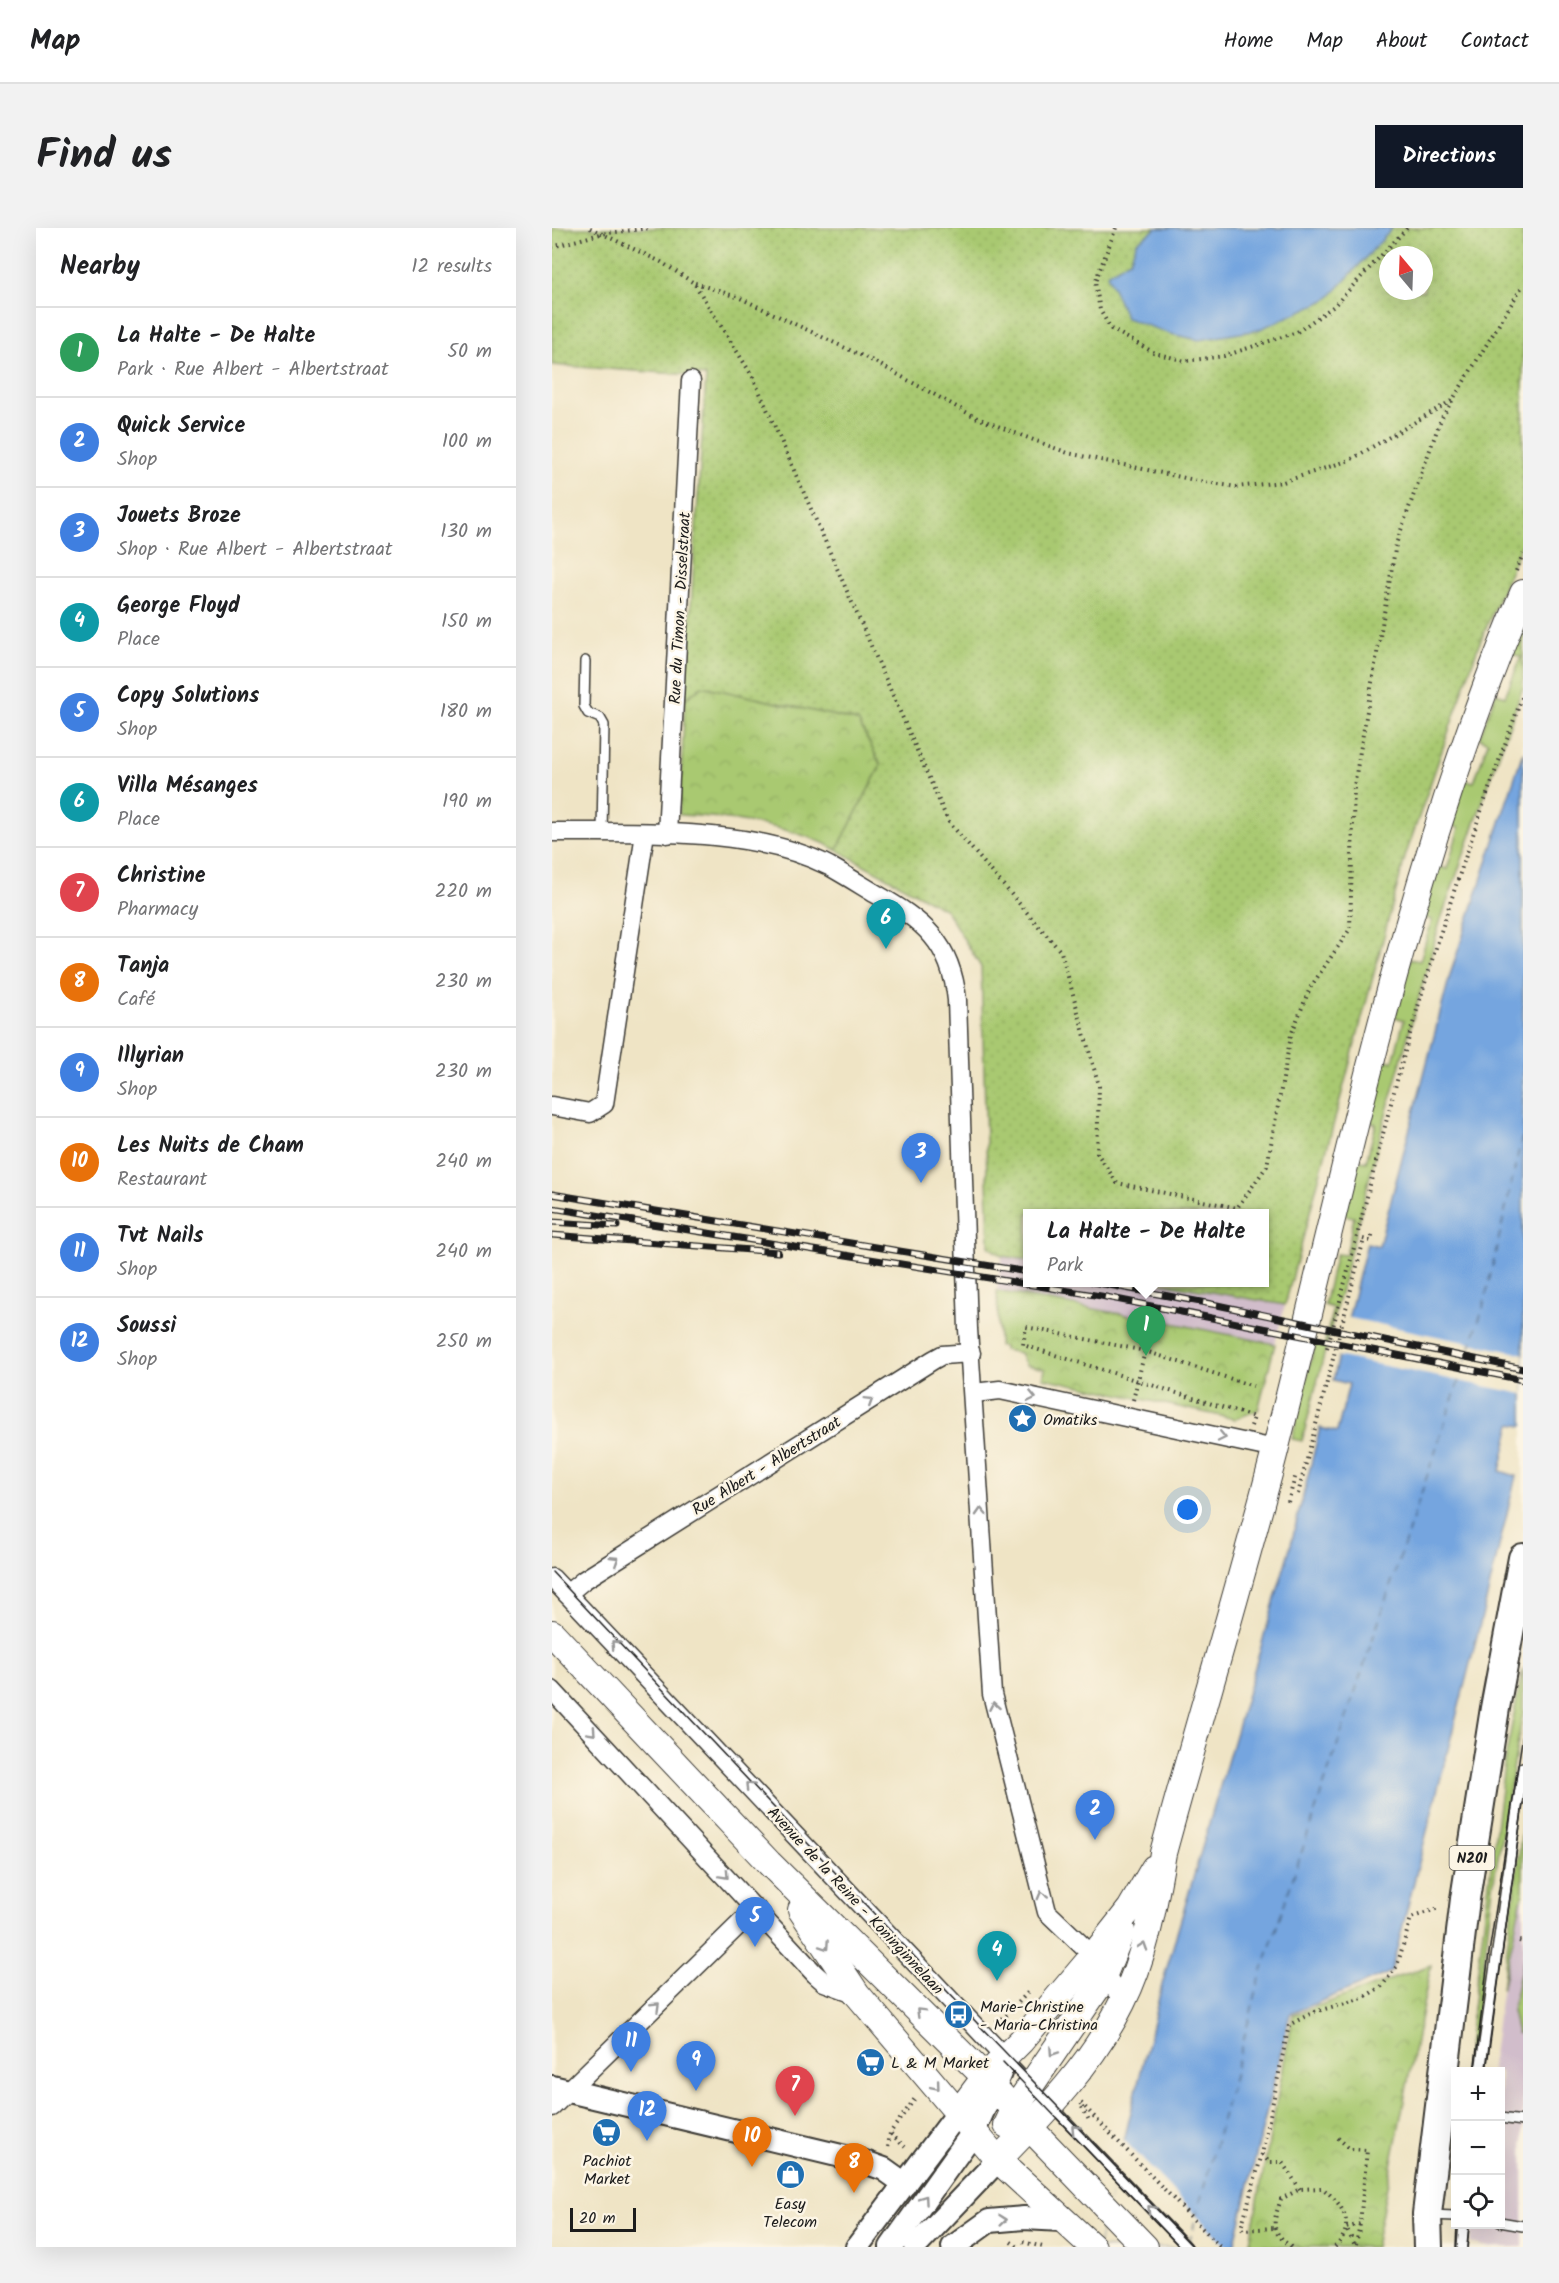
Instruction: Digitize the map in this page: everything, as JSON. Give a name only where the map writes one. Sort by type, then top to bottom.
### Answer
[{"type":"main road","points":[[998,2160],[1003,2134],[1022,2119],[1051,2105],[1091,2055],[1123,2001],[1147,1936],[1163,1853],[1275,1449],[1350,1140],[1401,950],[1468,733],[1523,593]]},
{"type":"main road","name":"N201","points":[[1425,2232],[1443,2112],[1466,1899],[1495,1708],[1523,1558]]},
{"type":"main road","name":"Avenue de la Reine - Koninginnelaan","points":[[552,1633],[769,1863],[990,2082],[1022,2119],[1145,2247]]},
{"type":"main road","points":[[1022,2119],[1031,2085],[1163,1853]]},
{"type":"main road","name":"Avenue de la Reine - Koninginnelaan","points":[[769,1863],[857,1994],[998,2160],[1093,2247]]},
{"type":"main road","points":[[966,2122],[1005,2058],[1099,1966]]},
{"type":"street","name":"Rue du Timon - Disselstraat","points":[[667,834],[690,381]]},
{"type":"street","points":[[552,832],[645,833],[729,838],[797,854],[829,866],[909,913],[930,931],[944,952],[954,975],[957,1000],[971,1353],[991,1683],[996,1716],[1047,1912],[1099,1966],[1123,2001]]},
{"type":"street","points":[[552,1106],[590,1113],[604,1104],[645,833]]},
{"type":"street","name":"Rue Albert - Albertstraat","points":[[567,1594],[584,1580],[933,1360],[942,1355],[971,1353]]},
{"type":"street","points":[[974,1393],[1000,1390],[1275,1449]]},
{"type":"street","name":"Avenue de la Reine - Koninginnelaan","points":[[552,1578],[1005,2058]]},
{"type":"street","name":"Avenue de la Reine - Koninginnelaan","points":[[552,1690],[824,1982],[857,1994]]},
{"type":"street","points":[[552,2107],[560,2089],[756,1908]]},
{"type":"street","points":[[560,2089],[862,2161],[884,2169],[905,2184]]},
{"type":"street","points":[[858,2247],[905,2184],[966,2122]]},
{"type":"street","points":[[891,2247],[966,2122]]},
{"type":"street","points":[[915,2247],[998,2160]]},
{"type":"street","points":[[953,2247],[989,2222],[1024,2218],[1062,2220]]},
{"type":"lane","points":[[585,661],[584,706],[588,713],[600,718],[604,725],[602,832]]},
{"type":"lane","points":[[1481,2067],[1523,1767]]},
{"type":"lane","name":"Avenue de la Reine - Koninginnelaan","points":[[1005,2058],[1187,2247]]},
{"type":"lane","points":[[1505,2119],[1523,2121]]},
{"type":"lane","points":[[1425,2232],[1451,2218]]},
{"type":"lane","points":[[1505,2223],[1523,2226]]},
{"type":"lane","points":[[1462,2247],[1464,2229]]},
{"type":"path","points":[[590,228],[661,262],[694,283],[740,298],[844,347],[975,417],[1068,453],[1199,481],[1236,487],[1283,482],[1350,460],[1453,400]]},
{"type":"path","points":[[552,247],[600,234],[650,228]]},
{"type":"path","points":[[1116,228],[1095,282],[1100,310],[1111,329],[1155,353],[1185,361],[1224,356],[1297,332],[1334,306],[1407,228]]},
{"type":"path","points":[[694,283],[753,377],[948,821],[1061,952],[1099,1086],[1097,1153],[1117,1183],[1237,1208],[1268,1166],[1291,1035],[1310,988],[1350,929],[1354,786],[1396,544],[1441,419],[1523,285]]},
{"type":"path","points":[[1298,1494],[1361,1239],[1401,1064],[1449,902],[1523,695]]},
{"type":"path","points":[[1361,1239],[1371,1241],[1373,1232]]},
{"type":"path","points":[[1326,1351],[1361,1239]]},
{"type":"path","points":[[1250,1430],[1254,1417],[1023,1346],[1026,1326],[1146,1351],[1252,1386]]},
{"type":"path","points":[[1133,1397],[1146,1351]]},
{"type":"path","points":[[1288,1503],[1298,1464]]},
{"type":"path","points":[[1274,2228],[1243,2230],[1241,2228],[1262,2154],[1289,2025],[1314,2012],[1363,1998],[1382,1986],[1396,1966],[1411,1918],[1466,1899]]},
{"type":"path","points":[[999,2018],[1008,2014]]},
{"type":"path","points":[[1079,2101],[1220,2247]]},
{"type":"path","points":[[890,2133],[910,2104]]},
{"type":"path","points":[[1338,2138],[1350,2149],[1367,2150],[1356,2246]]},
{"type":"path","points":[[1262,2154],[1269,2162],[1282,2162],[1300,2189]]},
{"type":"path","points":[[1291,2247],[1277,2236],[1274,2228],[1273,2223],[1281,2199],[1300,2189],[1322,2188],[1337,2199],[1346,2228],[1356,2246]]},
{"type":"path","points":[[1346,2228],[1360,2224]]},
{"type":"path","points":[[1335,2247],[1344,2238],[1346,2228]]},
{"type":"shaded area","points":[[1002,1256],[1023,1259],[1023,1287],[1184,1287],[1285,1305],[1275,1344],[1167,1322],[1167,1317],[1139,1313],[1138,1317],[997,1290]]},
{"type":"shaded area","points":[[1523,1822],[1523,2247],[1489,2247],[1470,2243],[1472,2229],[1505,2229],[1505,2067],[1492,2067]]},
{"type":"green space","points":[[552,228],[1523,228],[1523,541],[1478,647],[1406,854],[1285,1305],[1184,1287],[1269,1287],[1269,1209],[1023,1209],[1023,1259],[1002,1256],[989,1247],[981,967],[946,910],[837,850],[881,765],[858,721],[702,686],[685,699],[706,376],[552,365]]},
{"type":"green space","points":[[1523,624],[1523,687],[1440,922],[1383,1125],[1302,1441],[1292,1439],[1315,1344],[1324,1346],[1333,1308],[1324,1305],[1336,1254],[1346,1255],[1354,1217],[1344,1215],[1357,1160],[1366,1162],[1376,1124],[1367,1121],[1383,1059],[1393,1062],[1404,1020],[1395,1017],[1410,959],[1420,961],[1432,920],[1422,917],[1437,866],[1447,869],[1459,828],[1450,825],[1465,780],[1474,782],[1488,742],[1479,738],[1496,693],[1505,696],[1521,657],[1511,653]]},
{"type":"green space","points":[[702,686],[858,721],[881,765],[837,850],[802,835],[760,824],[679,815],[685,699]]},
{"type":"green space","points":[[997,1291],[1138,1317],[1138,1322],[1166,1327],[1167,1322],[1275,1344],[1258,1410],[1235,1419],[1043,1378],[1045,1369],[1026,1365],[1020,1353],[1004,1350],[1004,1347],[999,1346]]},
{"type":"green space","points":[[1523,1668],[1523,1712],[1493,1886],[1471,2067],[1466,2067],[1504,1765]]},
{"type":"green space","points":[[1523,1822],[1523,1892],[1502,1989]]},
{"type":"green space","points":[[1523,1961],[1523,2034],[1517,2033],[1512,2011]]},
{"type":"green space","points":[[1431,1965],[1375,2247],[1249,2247],[1293,2015]]},
{"type":"water","points":[[1157,228],[1393,228],[1328,299],[1258,330],[1199,340],[1171,334],[1126,318],[1107,274],[1130,260],[1137,242]]},
{"type":"water","points":[[1523,752],[1523,1426],[1511,1424],[1500,1471],[1516,1476],[1391,1972],[1290,2014],[1234,2247],[1098,2247],[1163,1981],[1291,1544],[1320,1428],[1337,1432],[1349,1384],[1333,1380],[1367,1243],[1379,1246],[1450,975]]},
{"type":"pier","points":[[1345,1317],[1523,1354],[1523,1394],[1336,1356]]},
{"type":"pier","points":[[1123,2139],[1227,2247],[1098,2247]]},
{"type":"ferry route","points":[[1189,2243],[1262,1971],[1483,1308],[1523,1132]]},
{"type":"tram line","points":[[552,1572],[978,2024],[1193,2247]]},
{"type":"tram line","points":[[1475,2067],[1489,1953],[1523,1734]]},
{"type":"tram line","points":[[1487,2067],[1523,1803]]},
{"type":"tram line","points":[[1003,2062],[1180,2247]]},
{"type":"tram line","points":[[1456,2247],[1457,2229]]},
{"type":"tram line","points":[[1467,2247],[1469,2229]]},
{"type":"railway","points":[[552,1194],[1023,1271]]},
{"type":"railway","points":[[552,1208],[1023,1283]]},
{"type":"railway","points":[[552,1222],[617,1226]]},
{"type":"railway","points":[[552,1235],[778,1252]]},
{"type":"railway","points":[[1045,1287],[1101,1296],[1523,1380]]},
{"type":"railway","points":[[1120,1287],[1523,1369]]},
{"type":"place","name":"Villa Mésanges","points":[[886,949]]},
{"type":"place","name":"Jouets Broze","points":[[921,1183]]},
{"type":"place","name":"La Halte - De Halte","points":[[1146,1356]]},
{"type":"place","name":"Omatiks","points":[[1022,1419]]},
{"type":"place","name":"Quick Service","points":[[1095,1840]]},
{"type":"place","name":"Copy Solutions","points":[[755,1947]]},
{"type":"place","name":"George Floyd","points":[[997,1981]]},
{"type":"place","name":"Marie-Christine - Maria-Christina","points":[[959,2015]]},
{"type":"place","name":"L & M Market","points":[[870,2062]]},
{"type":"place","name":"Tvt Nails","points":[[631,2072]]},
{"type":"place","name":"Illyrian","points":[[696,2091]]},
{"type":"place","name":"Christine","points":[[795,2116]]},
{"type":"place","name":"Pachiot Market","points":[[607,2132]]},
{"type":"place","name":"Soussi","points":[[647,2141]]},
{"type":"place","name":"Les Nuits de Cham","points":[[752,2167]]},
{"type":"place","name":"Easy Telecom","points":[[790,2175]]},
{"type":"place","name":"Tanja","points":[[854,2193]]}]
